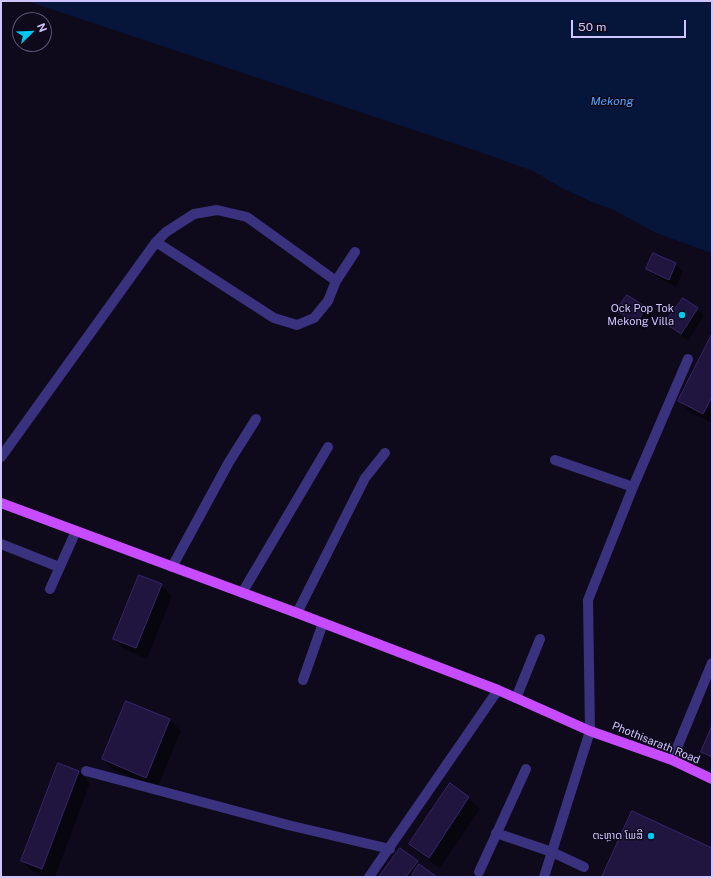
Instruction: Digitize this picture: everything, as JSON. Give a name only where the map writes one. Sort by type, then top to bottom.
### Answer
[{"type":"main road","name":"Phothisarath Road","points":[[1,503],[297,613],[498,690],[590,731],[672,760],[712,779]]},
{"type":"street","points":[[1,457],[156,242],[166,232],[194,214],[217,210],[247,217],[336,281]]},
{"type":"street","points":[[156,242],[274,318],[297,325],[314,318],[328,301],[336,281],[355,252]]},
{"type":"street","points":[[544,877],[590,731],[588,600],[633,487],[688,359]]},
{"type":"street","points":[[172,567],[229,462],[256,419]]},
{"type":"street","points":[[242,593],[328,447]]},
{"type":"street","points":[[297,613],[365,478],[385,453]]},
{"type":"street","points":[[555,460],[633,487]]},
{"type":"street","points":[[50,589],[76,530]]},
{"type":"street","points":[[1,544],[59,568]]},
{"type":"street","points":[[303,680],[323,623]]},
{"type":"street","points":[[516,698],[540,638]]},
{"type":"street","points":[[672,760],[712,663]]},
{"type":"street","points":[[369,877],[390,849],[498,690]]},
{"type":"street","points":[[479,872],[526,769]]},
{"type":"street","points":[[86,771],[288,825],[390,849]]},
{"type":"street","points":[[496,833],[552,852],[584,867]]},
{"type":"water","name":"Mekong","points":[[27,1],[712,1],[712,253],[656,233],[614,210],[594,203],[560,187],[533,171]]},
{"type":"building","points":[[653,253],[676,263],[669,280],[646,269]]},
{"type":"building","points":[[627,295],[646,307],[637,323],[616,311]]},
{"type":"building","name":"Ock Pop Tok Mekong Villa","points":[[683,298],[698,308],[681,334],[665,323]]},
{"type":"building","points":[[712,334],[712,397],[703,414],[678,401]]},
{"type":"building","points":[[139,575],[162,584],[136,648],[113,639]]},
{"type":"building","points":[[126,701],[170,719],[146,778],[102,759]]},
{"type":"building","points":[[712,726],[712,757],[701,752]]},
{"type":"building","points":[[58,763],[79,771],[42,869],[21,861]]},
{"type":"building","points":[[450,783],[469,797],[429,858],[409,844]]},
{"type":"building","points":[[632,811],[712,848],[712,877],[602,877]]},
{"type":"building","points":[[400,848],[418,861],[406,877],[379,877]]},
{"type":"building","points":[[419,864],[437,877],[414,877],[412,875]]},
{"type":"place","name":"Ock Pop Tok Mekong Villa","points":[[682,315]]},
{"type":"place","name":"ຕະຫຼາດ ໂພສີ","points":[[651,836]]}]
